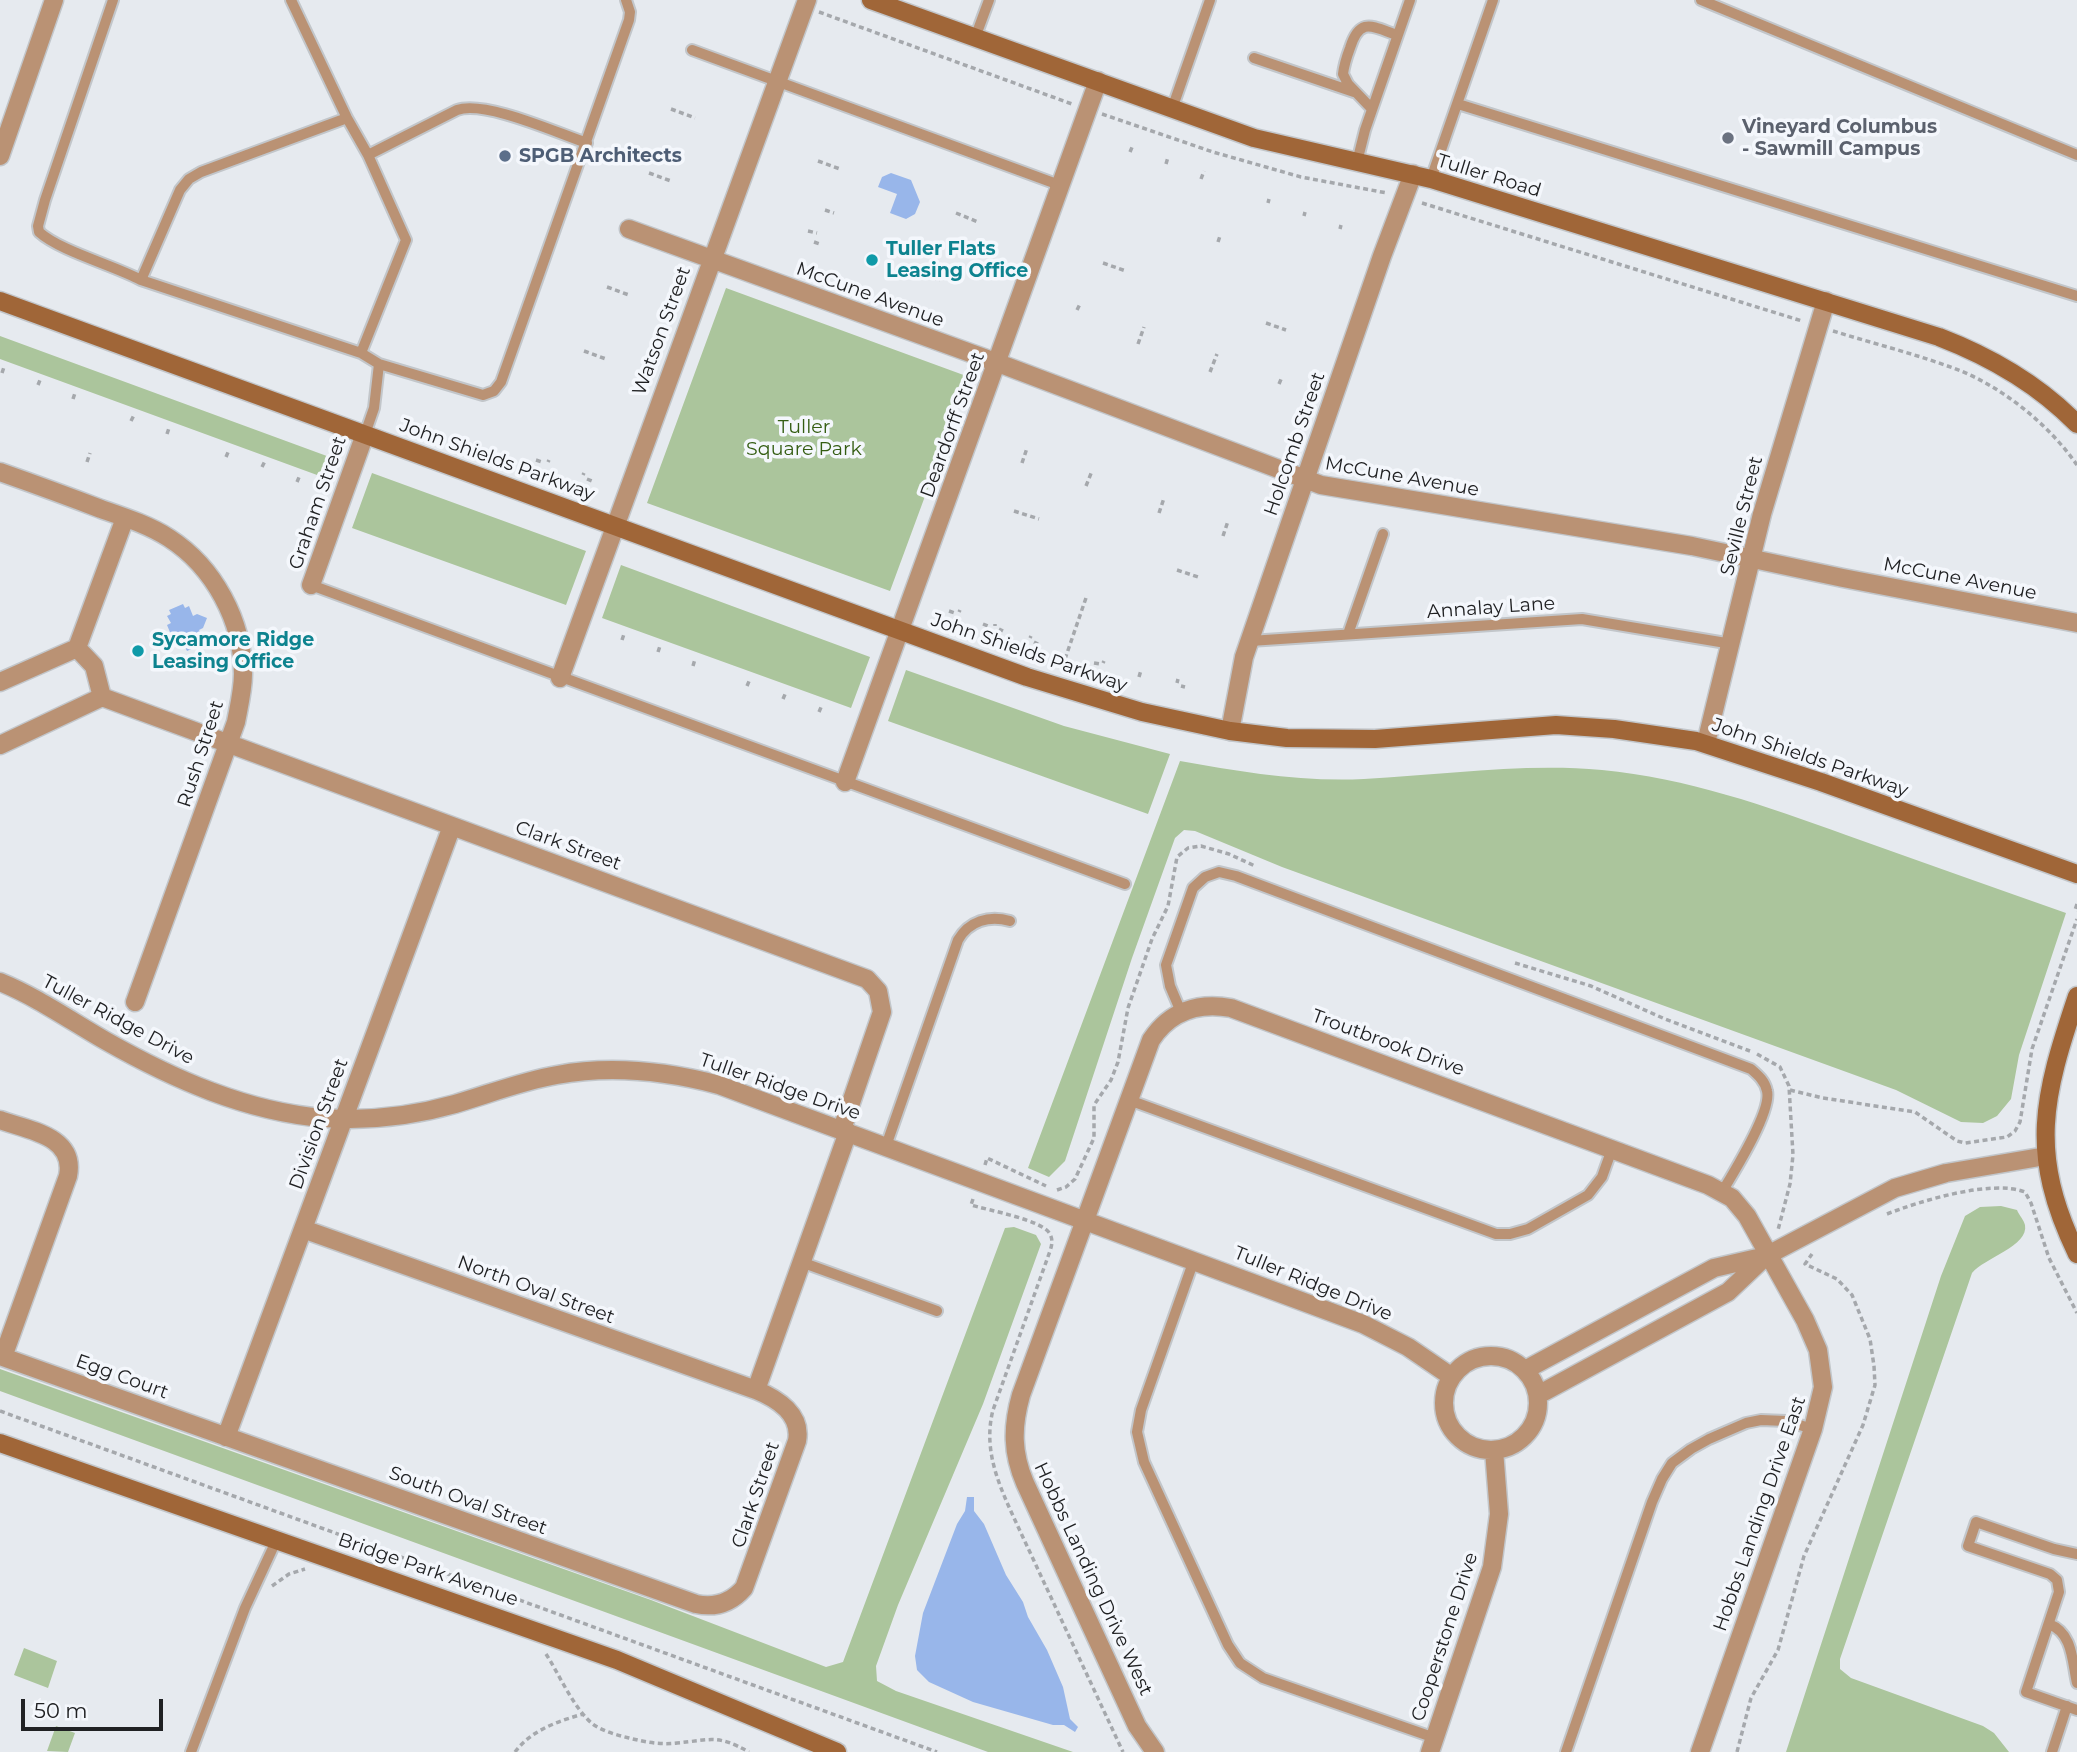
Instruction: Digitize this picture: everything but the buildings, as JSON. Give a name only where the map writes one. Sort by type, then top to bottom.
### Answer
[{"type":"street","points":[[0,156],[54,0]]},
{"type":"street","name":"Tuller Road","points":[[871,0],[1271,143],[1431,179],[1939,337],[1977,352],[2035,388],[2077,424]]},
{"type":"street","name":"Watson Street","points":[[560,678],[777,82],[813,6]]},
{"type":"street","name":"Deardorff Street","points":[[845,782],[1098,81]]},
{"type":"street","name":"Holcomb Street","points":[[1230,731],[1241,668],[1373,281],[1413,174]]},
{"type":"street","name":"McCune Avenue","points":[[629,229],[998,363],[1306,480],[1342,490],[1692,546],[1856,581],[2077,623]]},
{"type":"street","name":"John Shields Parkway","points":[[0,301],[1084,696],[1230,731],[1287,738],[1355,740],[1556,725],[1614,729],[1706,743],[2077,874]]},
{"type":"street","name":"Seville Street","points":[[1706,743],[1762,514],[1826,301]]},
{"type":"street","name":"Graham Street","points":[[311,586],[365,434]]},
{"type":"street","name":"Rush Street","points":[[0,472],[153,529],[184,549],[204,568],[226,604],[237,632],[243,675],[241,700],[230,743],[135,1002]]},
{"type":"street","points":[[0,682],[77,648],[125,518]]},
{"type":"street","points":[[0,745],[102,697],[94,666],[77,648]]},
{"type":"street","name":"Clark Street","points":[[102,697],[862,976],[878,991],[881,1018],[756,1390],[776,1400],[792,1415],[798,1429],[797,1441],[744,1588],[734,1598],[722,1604],[696,1604]]},
{"type":"street","name":"Division Street","points":[[226,1437],[452,826]]},
{"type":"street","name":"Tuller Ridge Drive","points":[[0,982],[159,1069],[208,1090],[275,1111],[343,1119],[387,1117],[418,1113],[556,1075],[600,1070],[630,1070],[685,1077],[719,1085],[1363,1324],[1408,1347],[1452,1377]]},
{"type":"street","points":[[2077,996],[2050,1084],[2045,1120],[2046,1156],[2057,1207],[2077,1254]]},
{"type":"street","name":"Troutbrook Drive","points":[[1181,1012],[1208,1005],[1231,1008],[1722,1192],[1732,1198],[1747,1216],[1769,1254]]},
{"type":"street","points":[[1085,1220],[1151,1040],[1166,1022],[1181,1012]]},
{"type":"street","name":"Egg Court","points":[[0,1120],[54,1139],[65,1150],[69,1165],[67,1181],[1,1357],[226,1437]]},
{"type":"street","points":[[1538,1395],[1728,1292],[1769,1254],[1853,1209],[1912,1182],[1946,1173],[2046,1156]]},
{"type":"street","name":"Hobbs Landing Drive West","points":[[1085,1220],[1021,1395],[1014,1446],[1025,1483],[1137,1726],[1155,1752]]},
{"type":"street","name":"North Oval Street","points":[[303,1229],[756,1390]]},
{"type":"street","points":[[1525,1370],[1719,1265],[1769,1254]]},
{"type":"street","name":"Hobbs Landing Drive East","points":[[1700,1752],[1813,1429],[1823,1387],[1818,1350],[1769,1254]]},
{"type":"street","points":[[1489,1356],[1510,1359],[1525,1370],[1532,1378],[1538,1395],[1537,1414],[1528,1433],[1517,1443],[1494,1450],[1479,1449],[1465,1443],[1451,1427],[1444,1405],[1446,1390],[1452,1377],[1468,1362],[1489,1356]]},
{"type":"street","name":"South Oval Street","points":[[226,1437],[696,1604]]},
{"type":"street","name":"Bridge Park Avenue","points":[[0,1443],[617,1660],[837,1752]]},
{"type":"street","name":"Cooperstone Drive","points":[[1432,1745],[1492,1567],[1499,1514],[1494,1450]]},
{"type":"lane","points":[[113,0],[38,226],[39,232],[141,280],[361,353],[379,364],[485,395],[496,390],[502,382],[635,0]]},
{"type":"lane","points":[[291,0],[347,118],[368,155],[406,240],[361,353]]},
{"type":"lane","points":[[626,0],[630,15]]},
{"type":"lane","points":[[975,38],[989,0]]},
{"type":"lane","points":[[1172,109],[1210,0]]},
{"type":"lane","points":[[1357,162],[1410,0]]},
{"type":"lane","points":[[1431,179],[1493,0]]},
{"type":"lane","points":[[1701,0],[2077,155]]},
{"type":"lane","points":[[1372,110],[1346,82],[1343,71],[1356,32],[1371,26],[1397,36]]},
{"type":"lane","points":[[692,50],[1062,186]]},
{"type":"lane","points":[[1254,58],[1355,92]]},
{"type":"lane","points":[[1458,104],[2077,296]]},
{"type":"lane","points":[[368,155],[467,107],[495,111],[587,144]]},
{"type":"lane","points":[[141,280],[177,195],[190,179],[201,172],[347,118]]},
{"type":"lane","points":[[365,434],[374,408],[379,364]]},
{"type":"lane","points":[[1348,634],[1383,534]]},
{"type":"lane","points":[[311,586],[1125,884]]},
{"type":"lane","name":"Annalay Lane","points":[[1250,641],[1582,619],[1732,644]]},
{"type":"lane","points":[[1181,1012],[1170,986],[1166,965],[1194,888],[1205,877],[1219,872],[1236,876],[1751,1069],[1761,1078],[1768,1091],[1766,1109],[1722,1192]]},
{"type":"lane","points":[[886,1146],[958,940],[977,922],[990,918],[1010,921]]},
{"type":"lane","points":[[1129,1100],[1496,1234],[1510,1234],[1528,1229],[1588,1195],[1602,1177],[1612,1149]]},
{"type":"lane","points":[[1194,1260],[1141,1410],[1137,1432],[1144,1462],[1231,1651],[1247,1668],[1263,1678],[1432,1745]]},
{"type":"lane","points":[[801,1262],[937,1311]]},
{"type":"lane","points":[[1566,1752],[1652,1502],[1666,1470],[1691,1449],[1752,1421],[1779,1420],[1813,1429]]},
{"type":"lane","points":[[2052,1752],[2074,1709],[2026,1692],[2060,1589],[2057,1580],[2050,1574],[1968,1546],[1976,1522],[2077,1554]]},
{"type":"lane","points":[[191,1752],[250,1597],[277,1539]]},
{"type":"lane","points":[[2049,1624],[2058,1627],[2066,1635],[2077,1683]]},
{"type":"path","points":[[813,6],[1066,102]]},
{"type":"path","points":[[671,109],[695,118]]},
{"type":"path","points":[[1105,115],[1213,152],[1301,177],[1404,198],[1963,372],[1997,391],[2029,414],[2069,453],[2077,465]]},
{"type":"path","points":[[1130,152],[1133,145]]},
{"type":"path","points":[[1166,164],[1168,158]]},
{"type":"path","points":[[818,161],[840,169]]},
{"type":"path","points":[[1201,179],[1204,171]]},
{"type":"path","points":[[649,173],[671,181]]},
{"type":"path","points":[[825,210],[834,213]]},
{"type":"path","points":[[956,213],[978,222]]},
{"type":"path","points":[[808,230],[817,233]]},
{"type":"path","points":[[1218,242],[1220,236]]},
{"type":"path","points":[[814,242],[820,244]]},
{"type":"path","points":[[1103,263],[1126,271]]},
{"type":"path","points":[[925,274],[940,280]]},
{"type":"path","points":[[607,287],[629,295]]},
{"type":"path","points":[[1077,310],[1080,304]]},
{"type":"path","points":[[1266,323],[1286,330]]},
{"type":"path","points":[[1138,344],[1144,327]]},
{"type":"path","points":[[584,351],[606,359]]},
{"type":"path","points":[[1210,372],[1217,354]]},
{"type":"path","points":[[2,373],[4,367]]},
{"type":"path","points":[[1279,384],[1282,377]]},
{"type":"path","points":[[73,399],[75,393]]},
{"type":"path","points":[[131,421],[134,415]]},
{"type":"path","points":[[167,434],[169,428]]},
{"type":"path","points":[[1021,463],[1027,448]]},
{"type":"path","points":[[226,457],[229,450]]},
{"type":"path","points":[[86,462],[90,453]]},
{"type":"path","points":[[536,460],[542,462]]},
{"type":"path","points":[[262,467],[265,461]]},
{"type":"path","points":[[1086,486],[1092,471]]},
{"type":"path","points":[[297,482],[300,475]]},
{"type":"path","points":[[1159,513],[1164,498]]},
{"type":"path","points":[[1014,511],[1039,519]]},
{"type":"path","points":[[1223,536],[1228,521]]},
{"type":"path","points":[[1177,570],[1198,577]]},
{"type":"path","points":[[1065,660],[1087,595]]},
{"type":"path","points":[[949,611],[958,612]]},
{"type":"path","points":[[983,624],[996,627]]},
{"type":"path","points":[[622,640],[624,634]]},
{"type":"path","points":[[657,652],[660,646]]},
{"type":"path","points":[[693,666],[695,659]]},
{"type":"path","points":[[1094,663],[1102,663]]},
{"type":"path","points":[[1139,677],[1141,670]]},
{"type":"path","points":[[747,686],[750,679]]},
{"type":"path","points":[[783,699],[786,692]]},
{"type":"path","points":[[819,712],[822,705]]},
{"type":"path","points":[[979,1181],[987,1158],[1055,1189],[1063,1189],[1077,1177],[1094,1135],[1095,1102],[1111,1080],[1118,1062],[1129,1002],[1152,939],[1168,906],[1175,865],[1180,854],[1190,847],[1208,847],[1266,871]]},
{"type":"path","points":[[2077,904],[2077,911]]},
{"type":"path","points":[[1790,1090],[1823,1098],[1915,1112],[1962,1143],[1987,1142],[2007,1137],[2015,1131],[2020,1122],[2032,1049],[2077,919]]},
{"type":"path","points":[[1504,960],[1591,986],[1665,1019],[1765,1058],[1783,1070],[1790,1090],[1793,1156],[1790,1184],[1778,1230]]},
{"type":"path","points":[[1885,1216],[1941,1196],[1992,1189],[2025,1192],[2049,1258],[2077,1313]]},
{"type":"path","points":[[1805,1264],[1816,1251]]},
{"type":"path","points":[[1737,1752],[1751,1698],[1778,1650],[1804,1556],[1863,1425],[1875,1385],[1870,1339],[1852,1296],[1837,1279],[1795,1261]]},
{"type":"path","points":[[0,1411],[937,1752]]},
{"type":"path","points":[[250,1597],[262,1596],[289,1574],[304,1569],[314,1571]]},
{"type":"path","points":[[544,1650],[583,1714],[605,1731],[650,1744],[675,1744],[717,1738],[749,1752]]},
{"type":"path","points":[[515,1752],[546,1727],[559,1720],[583,1714]]},
{"type":"green space","name":"Tuller Square Park","points":[[726,288],[969,377],[890,591],[647,503]]},
{"type":"green space","points":[[0,336],[335,459],[328,479],[0,359]]},
{"type":"green space","points":[[372,473],[586,551],[566,605],[352,528]]},
{"type":"green space","points":[[621,565],[870,657],[851,708],[602,618]]},
{"type":"green space","points":[[906,670],[1064,726],[1170,754],[1148,814],[888,721]]},
{"type":"green space","points":[[1180,761],[1295,778],[1341,780],[1542,768],[1602,770],[1665,779],[1816,824],[2066,913],[2019,1055],[2011,1099],[1997,1116],[1983,1123],[1961,1122],[1896,1090],[1282,867],[1195,831],[1184,830],[1175,838],[1065,1161],[1049,1177],[1028,1168]]},
{"type":"green space","points":[[2001,1206],[2017,1210],[2025,1225],[2024,1232],[2013,1245],[1972,1273],[1840,1659],[1840,1669],[1851,1678],[1983,1726],[1994,1733],[2009,1752],[1786,1752],[1941,1276],[1965,1216],[1980,1207]]},
{"type":"green space","points":[[1014,1227],[1036,1235],[1041,1244],[983,1404],[898,1605],[876,1666],[877,1681],[896,1691],[1073,1752],[988,1752],[0,1391],[0,1369],[651,1600],[826,1667],[843,1662],[1005,1228]]},
{"type":"green space","points":[[24,1648],[57,1661],[48,1688],[14,1675]]},
{"type":"green space","points":[[56,1726],[75,1733],[68,1752],[47,1751]]},
{"type":"water","points":[[891,173],[911,180],[920,202],[915,214],[906,219],[890,213],[897,194],[878,187],[882,177]]},
{"type":"water","points":[[183,604],[185,608],[189,606],[193,616],[197,614],[207,618],[203,628],[199,630],[203,639],[199,641],[201,645],[187,651],[178,640],[174,642],[167,625],[171,623],[167,616],[171,614],[169,610]]},
{"type":"water","points":[[967,1497],[974,1497],[974,1511],[984,1524],[1006,1575],[1047,1650],[1063,1687],[1070,1719],[1078,1727],[1075,1732],[1064,1725],[1053,1725],[973,1702],[929,1682],[917,1670],[915,1656],[923,1613],[957,1524],[965,1511]]},
{"type":"place","name":"Vineyard Columbus - Sawmill Campus","points":[[1728,138]]},
{"type":"place","name":"SPGB Architects","points":[[505,156]]},
{"type":"place","name":"Tuller Flats Leasing Office","points":[[872,260]]},
{"type":"place","name":"Sycamore Ridge Leasing Office","points":[[138,651]]}]
